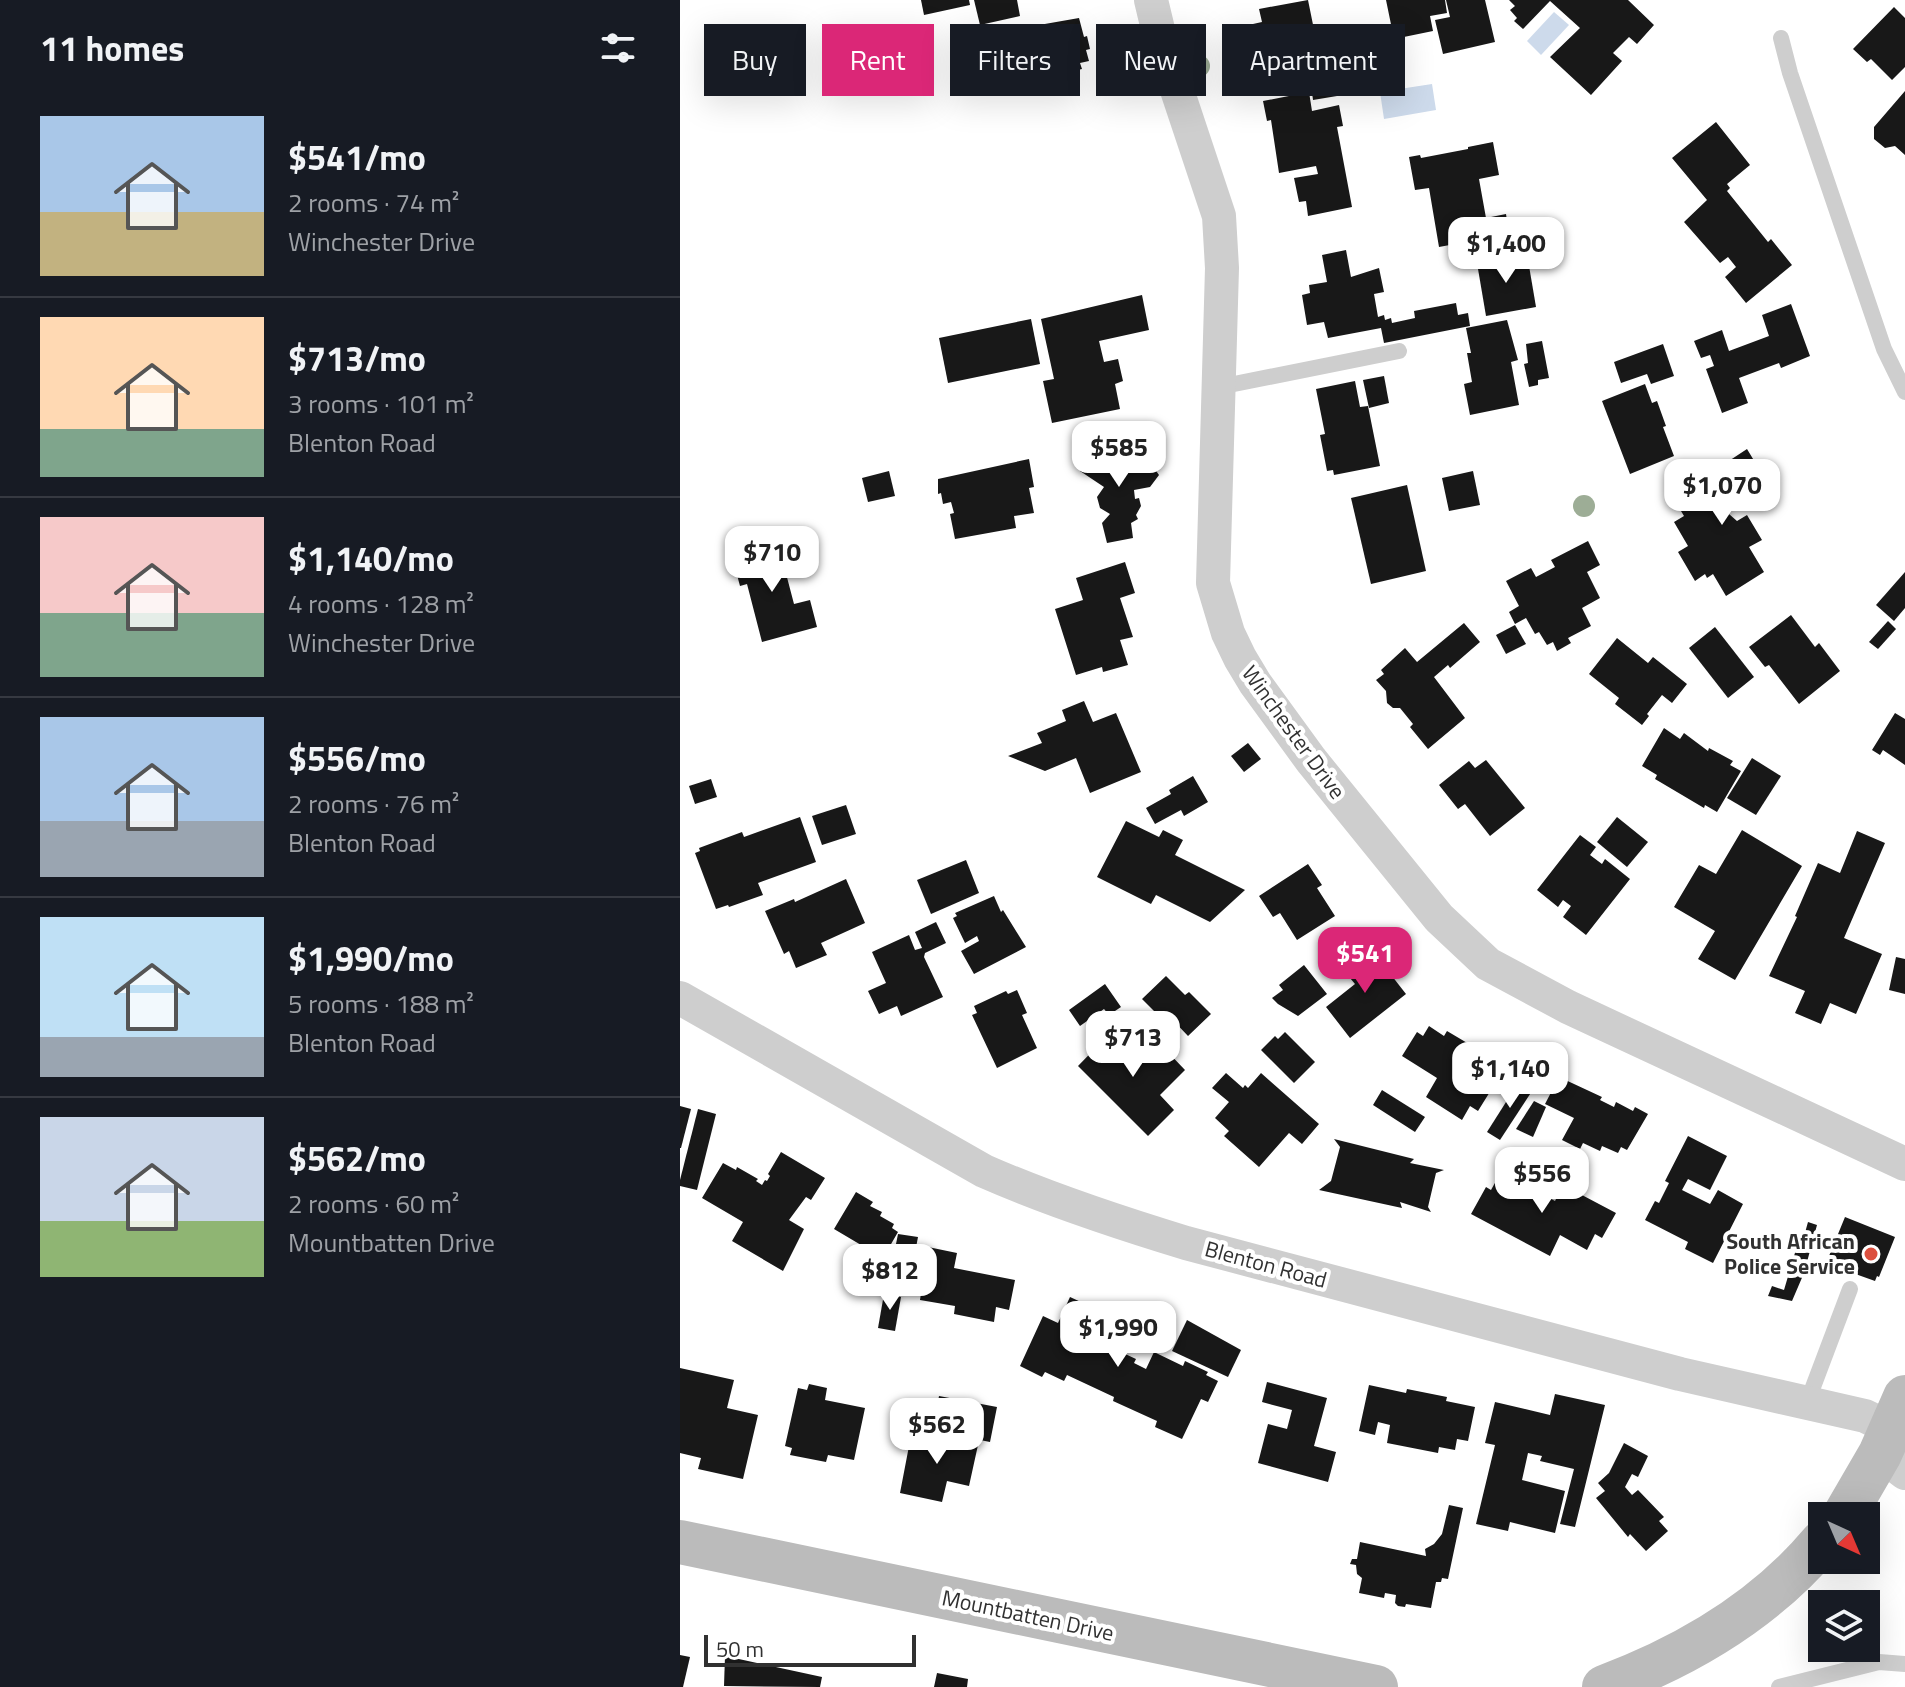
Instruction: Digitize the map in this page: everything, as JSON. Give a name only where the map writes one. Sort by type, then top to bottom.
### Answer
[{"type":"main road","points":[[1853,1502],[1896,1438]]},
{"type":"main road","name":"Mountbatten Drive","points":[[680,1542],[1376,1687]]},
{"type":"main road","points":[[1604,1687],[1671,1660],[1726,1626],[1756,1606],[1808,1556]]},
{"type":"street","name":"Winchester Drive","points":[[1151,0],[1161,42],[1219,216],[1222,268],[1213,583],[1228,633],[1255,683],[1311,760],[1439,918],[1469,948],[1510,978],[1905,1164]]},
{"type":"street","name":"Blenton Road","points":[[680,998],[984,1171],[1092,1214],[1186,1243],[1680,1374],[1865,1416],[1896,1438]]},
{"type":"lane","points":[[1781,38],[1790,73],[1884,349],[1905,392]]},
{"type":"lane","points":[[1219,387],[1399,351]]},
{"type":"lane","points":[[1807,1403],[1850,1289]]},
{"type":"lane","points":[[1779,1687],[1879,1662],[1905,1664]]},
{"type":"water","points":[[1554,12],[1569,25],[1541,55],[1527,41]]},
{"type":"water","points":[[1432,84],[1436,110],[1384,119],[1381,96],[1405,96],[1405,88]]},
{"type":"building","points":[[921,0],[969,0],[970,5],[924,15]]},
{"type":"building","points":[[974,0],[1017,0],[1020,16],[980,24]]},
{"type":"building","points":[[1308,0],[1313,24],[1253,24],[1262,22],[1259,9]]},
{"type":"building","points":[[1386,0],[1445,0],[1447,13],[1430,16],[1433,31],[1405,37],[1405,24],[1391,24]]},
{"type":"building","points":[[1446,0],[1485,0],[1495,42],[1443,54],[1435,20],[1450,17]]},
{"type":"building","points":[[1509,0],[1628,0],[1654,25],[1637,44],[1629,37],[1613,53],[1622,61],[1591,95],[1550,57],[1580,28],[1550,1],[1523,29],[1514,21],[1517,18],[1510,10],[1515,6]]},
{"type":"building","points":[[1894,7],[1905,18],[1905,67],[1892,80],[1871,59],[1867,62],[1853,49]]},
{"type":"building","points":[[1079,18],[1084,37],[1087,36],[1089,61],[1080,63],[1080,24],[1045,24]]},
{"type":"building","points":[[1905,91],[1905,155],[1895,146],[1885,148],[1874,139],[1874,127]]},
{"type":"building","points":[[1310,96],[1312,111],[1339,105],[1343,126],[1337,127],[1352,207],[1308,216],[1306,201],[1299,202],[1294,178],[1318,174],[1316,166],[1279,173],[1271,120],[1267,121],[1263,101]]},
{"type":"building","points":[[1312,96],[1337,96],[1313,100]]},
{"type":"building","points":[[1716,122],[1750,165],[1727,184],[1730,188],[1727,191],[1768,242],[1771,239],[1792,265],[1746,303],[1725,277],[1736,267],[1728,257],[1720,263],[1684,222],[1707,200],[1672,158]]},
{"type":"building","points":[[1493,142],[1499,175],[1479,179],[1486,218],[1506,214],[1509,234],[1439,247],[1429,188],[1415,190],[1409,157],[1420,155],[1421,158]]},
{"type":"building","points":[[1346,250],[1351,277],[1379,268],[1384,292],[1374,294],[1378,317],[1384,315],[1385,320],[1391,318],[1392,323],[1415,318],[1414,311],[1456,303],[1458,315],[1468,313],[1470,326],[1384,343],[1381,328],[1328,338],[1324,322],[1307,325],[1302,295],[1310,293],[1309,285],[1327,282],[1322,255]]},
{"type":"building","points":[[1527,254],[1536,307],[1486,316],[1477,263]]},
{"type":"building","points":[[1142,295],[1149,330],[1099,341],[1104,362],[1118,359],[1123,381],[1115,384],[1120,409],[1052,423],[1043,381],[1054,379],[1041,319]]},
{"type":"building","points":[[1791,304],[1810,356],[1781,368],[1779,363],[1739,378],[1748,403],[1722,413],[1706,369],[1714,366],[1710,355],[1701,358],[1694,341],[1722,330],[1729,351],[1769,336],[1762,315]]},
{"type":"building","points":[[1031,319],[1040,364],[948,383],[939,338]]},
{"type":"building","points":[[1507,320],[1518,360],[1511,362],[1519,405],[1470,415],[1464,384],[1472,382],[1466,328]]},
{"type":"building","points":[[1542,341],[1549,378],[1538,380],[1538,385],[1529,387],[1524,364],[1528,363],[1526,344]]},
{"type":"building","points":[[1663,344],[1674,376],[1651,384],[1647,374],[1621,383],[1614,362]]},
{"type":"building","points":[[1384,376],[1389,403],[1369,408],[1363,380]]},
{"type":"building","points":[[1355,381],[1360,407],[1368,406],[1380,466],[1334,475],[1333,470],[1327,471],[1320,435],[1325,434],[1316,389]]},
{"type":"building","points":[[1645,384],[1652,403],[1657,401],[1674,456],[1630,474],[1602,401]]},
{"type":"building","points":[[1137,446],[1142,470],[1154,468],[1159,475],[1150,487],[1134,490],[1135,499],[1139,498],[1141,506],[1136,515],[1138,519],[1131,523],[1133,538],[1107,543],[1102,523],[1110,514],[1100,508],[1097,497],[1104,487],[1080,471],[1088,458]]},
{"type":"building","points":[[1747,449],[1767,482],[1729,504],[1725,497],[1721,500],[1737,521],[1747,515],[1762,540],[1749,547],[1764,572],[1726,596],[1713,574],[1707,578],[1705,574],[1695,581],[1678,552],[1688,546],[1674,522],[1684,516],[1678,506],[1708,487],[1703,478]]},
{"type":"building","points":[[1029,459],[1034,487],[1029,488],[1034,513],[1014,516],[1016,528],[955,539],[951,502],[943,504],[941,493],[938,494],[938,479]]},
{"type":"building","points":[[889,471],[895,496],[868,502],[862,478]]},
{"type":"building","points":[[1473,471],[1480,505],[1449,511],[1442,478]]},
{"type":"building","points":[[1407,485],[1426,571],[1371,584],[1351,498]]},
{"type":"building","points":[[1588,541],[1600,565],[1587,572],[1600,598],[1582,608],[1591,626],[1568,638],[1571,643],[1557,651],[1553,642],[1547,645],[1539,632],[1535,634],[1526,618],[1515,624],[1509,612],[1519,606],[1506,581],[1531,568],[1536,577],[1555,567],[1551,560]]},
{"type":"building","points":[[778,543],[794,604],[810,600],[817,627],[762,642],[747,584],[740,586],[733,560],[740,558],[739,553]]},
{"type":"building","points":[[1125,562],[1135,593],[1120,598],[1133,637],[1120,640],[1128,665],[1103,672],[1102,667],[1076,675],[1055,609],[1083,600],[1076,578]]},
{"type":"building","points":[[1905,572],[1905,608],[1894,621],[1876,605]]},
{"type":"building","points":[[1791,615],[1815,647],[1819,643],[1840,671],[1799,704],[1769,665],[1765,667],[1749,647]]},
{"type":"building","points":[[1888,621],[1896,629],[1878,649],[1869,642]]},
{"type":"building","points":[[1464,623],[1480,642],[1450,668],[1448,665],[1434,677],[1465,718],[1428,749],[1410,727],[1413,724],[1400,708],[1393,708],[1387,703],[1386,691],[1376,680],[1384,674],[1381,670],[1405,648],[1417,662]]},
{"type":"building","points":[[1515,625],[1526,644],[1506,654],[1496,635]]},
{"type":"building","points":[[1715,627],[1754,677],[1728,698],[1689,648]]},
{"type":"building","points":[[1617,638],[1648,663],[1653,657],[1687,684],[1672,703],[1662,695],[1642,725],[1615,704],[1619,698],[1589,674]]},
{"type":"building","points":[[1084,701],[1093,722],[1116,713],[1141,772],[1090,793],[1076,758],[1045,771],[1008,756],[1042,743],[1037,733],[1066,721],[1062,710]]},
{"type":"building","points":[[1895,713],[1905,719],[1905,765],[1883,750],[1880,755],[1872,750]]},
{"type":"building","points":[[1664,728],[1680,739],[1684,733],[1708,751],[1709,748],[1733,761],[1730,765],[1741,771],[1717,812],[1705,805],[1704,808],[1655,779],[1657,775],[1642,766]]},
{"type":"building","points":[[1248,743],[1261,759],[1244,772],[1231,756]]},
{"type":"building","points":[[1752,758],[1781,776],[1756,815],[1727,798]]},
{"type":"building","points":[[1486,760],[1525,808],[1490,836],[1465,804],[1458,809],[1439,785],[1469,761],[1475,768]]},
{"type":"building","points":[[1193,776],[1208,802],[1184,816],[1181,810],[1155,824],[1146,808],[1171,794],[1169,790]]},
{"type":"building","points":[[711,779],[717,797],[695,804],[689,786]]},
{"type":"building","points":[[846,805],[856,834],[822,845],[812,816]]},
{"type":"building","points":[[800,817],[816,862],[758,883],[763,895],[716,909],[695,853],[700,851],[699,848],[742,832],[744,837]]},
{"type":"building","points":[[1617,817],[1648,842],[1627,867],[1597,842]]},
{"type":"building","points":[[1126,821],[1159,837],[1163,830],[1183,840],[1175,855],[1245,890],[1210,922],[1156,895],[1151,904],[1097,877]]},
{"type":"building","points":[[1742,830],[1802,866],[1735,980],[1698,959],[1715,931],[1674,907],[1699,865],[1716,874]]},
{"type":"building","points":[[1857,831],[1885,843],[1844,938],[1882,954],[1856,1014],[1830,1003],[1821,1024],[1795,1013],[1805,991],[1769,976],[1818,863],[1840,873]]},
{"type":"building","points":[[1580,835],[1596,847],[1590,855],[1602,864],[1605,859],[1630,879],[1586,935],[1563,917],[1571,906],[1563,900],[1558,907],[1537,890]]},
{"type":"building","points":[[966,860],[979,893],[931,914],[917,880]]},
{"type":"building","points":[[1308,864],[1322,885],[1317,888],[1335,916],[1297,940],[1280,913],[1273,917],[1259,896]]},
{"type":"building","points":[[846,879],[865,923],[821,943],[827,955],[796,968],[789,951],[784,954],[765,911],[794,899],[795,902]]},
{"type":"building","points":[[994,896],[1001,912],[1003,910],[1026,947],[974,974],[961,951],[979,941],[977,936],[965,943],[953,918],[957,916],[955,913]]},
{"type":"building","points":[[936,922],[946,943],[925,953],[924,957],[943,997],[901,1016],[897,1006],[879,1014],[868,991],[886,983],[872,952],[909,935],[915,950],[922,948],[915,932]]},
{"type":"building","points":[[1360,952],[1373,969],[1381,962],[1406,994],[1350,1038],[1326,1007],[1355,984],[1341,967]]},
{"type":"building","points":[[1896,957],[1905,959],[1905,994],[1889,990]]},
{"type":"building","points":[[1304,965],[1327,994],[1298,1016],[1272,998],[1283,990],[1279,985]]},
{"type":"building","points":[[1166,976],[1185,995],[1189,992],[1211,1014],[1188,1036],[1169,1016],[1163,1020],[1142,999]]},
{"type":"building","points":[[1105,984],[1121,1007],[1109,1015],[1104,1009],[1080,1026],[1069,1010]]},
{"type":"building","points":[[1017,990],[1027,1013],[1022,1015],[1037,1048],[997,1068],[972,1015],[977,1013],[974,1006],[1006,991],[1008,994]]},
{"type":"building","points":[[1117,1026],[1150,1060],[1163,1047],[1185,1070],[1160,1095],[1174,1110],[1148,1136],[1078,1066]]},
{"type":"building","points":[[1429,1026],[1444,1036],[1447,1031],[1479,1050],[1476,1055],[1486,1062],[1480,1072],[1496,1082],[1478,1111],[1470,1106],[1462,1120],[1426,1097],[1437,1078],[1402,1056],[1417,1032],[1423,1036]]},
{"type":"building","points":[[1285,1032],[1315,1062],[1294,1083],[1261,1050],[1275,1036],[1278,1039]]},
{"type":"building","points":[[1226,1073],[1243,1088],[1245,1085],[1248,1088],[1261,1073],[1319,1124],[1302,1144],[1289,1133],[1259,1167],[1224,1136],[1229,1131],[1215,1118],[1229,1102],[1212,1088]]},
{"type":"building","points":[[1559,1077],[1602,1097],[1600,1100],[1614,1107],[1616,1102],[1633,1111],[1635,1107],[1648,1114],[1627,1150],[1621,1147],[1618,1153],[1602,1146],[1600,1151],[1583,1143],[1580,1149],[1562,1140],[1574,1118],[1545,1104]]},
{"type":"building","points":[[1520,1080],[1534,1088],[1500,1140],[1487,1132]]},
{"type":"building","points":[[1382,1090],[1425,1117],[1415,1132],[1373,1105]]},
{"type":"building","points":[[1534,1101],[1546,1107],[1533,1137],[1516,1129]]},
{"type":"building","points":[[680,1106],[691,1109],[681,1148],[680,1148]]},
{"type":"building","points":[[698,1109],[716,1114],[697,1190],[680,1186],[680,1180]]},
{"type":"building","points":[[1688,1136],[1727,1156],[1710,1190],[1688,1179],[1682,1190],[1710,1204],[1718,1190],[1743,1204],[1713,1263],[1685,1249],[1688,1242],[1645,1220],[1655,1201],[1659,1203],[1669,1183],[1665,1181]]},
{"type":"building","points":[[1334,1139],[1414,1159],[1410,1163],[1444,1170],[1436,1173],[1428,1207],[1431,1212],[1400,1202],[1402,1208],[1319,1190],[1331,1181],[1340,1147]]},
{"type":"building","points":[[781,1152],[825,1178],[811,1200],[806,1197],[789,1220],[804,1229],[783,1271],[732,1241],[743,1222],[702,1198],[723,1163],[736,1170],[737,1167],[758,1179],[756,1181],[762,1185],[770,1176],[768,1174]]},
{"type":"building","points":[[1501,1172],[1555,1201],[1563,1185],[1616,1213],[1602,1238],[1595,1234],[1587,1250],[1560,1235],[1550,1256],[1471,1214],[1486,1187],[1491,1190]]},
{"type":"building","points":[[856,1192],[873,1202],[870,1206],[882,1212],[880,1216],[894,1224],[892,1228],[898,1232],[883,1258],[834,1229]]},
{"type":"building","points":[[1845,1217],[1895,1237],[1875,1281],[1847,1271],[1850,1264],[1829,1256]]},
{"type":"building","points":[[1808,1222],[1817,1225],[1804,1273],[1792,1301],[1768,1296],[1772,1286],[1784,1290]]},
{"type":"building","points":[[898,1234],[918,1237],[908,1290],[884,1286],[887,1273],[890,1274]]},
{"type":"building","points":[[928,1247],[957,1253],[954,1268],[1015,1280],[1009,1310],[996,1307],[994,1322],[954,1314],[955,1306],[920,1300]]},
{"type":"building","points":[[884,1294],[901,1297],[895,1331],[878,1328]]},
{"type":"building","points":[[1070,1297],[1107,1314],[1095,1340],[1136,1359],[1134,1363],[1146,1369],[1154,1352],[1183,1366],[1185,1361],[1208,1372],[1206,1375],[1218,1381],[1208,1402],[1201,1399],[1182,1439],[1155,1427],[1157,1421],[1113,1401],[1114,1397],[1067,1375],[1064,1381],[1045,1372],[1042,1377],[1020,1366],[1043,1316],[1058,1323]]},
{"type":"building","points":[[1187,1320],[1241,1350],[1228,1377],[1172,1351]]},
{"type":"building","points":[[680,1368],[734,1380],[727,1408],[758,1415],[743,1479],[698,1469],[701,1458],[680,1453]]},
{"type":"building","points":[[1267,1382],[1327,1398],[1314,1446],[1336,1452],[1328,1482],[1258,1463],[1268,1424],[1287,1429],[1292,1410],[1262,1402]]},
{"type":"building","points":[[809,1384],[827,1388],[825,1400],[865,1408],[854,1460],[828,1455],[826,1462],[790,1455],[792,1448],[785,1446],[798,1388],[807,1390]]},
{"type":"building","points":[[1369,1385],[1447,1397],[1446,1401],[1475,1407],[1468,1441],[1457,1439],[1455,1450],[1439,1447],[1438,1453],[1387,1443],[1390,1425],[1378,1422],[1375,1435],[1359,1431]]},
{"type":"building","points":[[1555,1394],[1605,1405],[1575,1527],[1560,1524],[1574,1469],[1540,1461],[1542,1456],[1528,1453],[1522,1480],[1565,1491],[1555,1533],[1510,1522],[1508,1531],[1476,1524],[1495,1445],[1485,1443],[1495,1402],[1550,1415]]},
{"type":"building","points":[[939,1396],[997,1407],[990,1442],[970,1438],[972,1424],[951,1420],[949,1430],[933,1427]]},
{"type":"building","points":[[917,1432],[978,1445],[969,1486],[947,1481],[942,1502],[900,1493],[909,1446],[914,1447]]},
{"type":"building","points":[[1624,1443],[1648,1456],[1638,1477],[1632,1474],[1625,1487],[1632,1495],[1638,1490],[1664,1517],[1659,1521],[1668,1531],[1646,1551],[1630,1534],[1628,1537],[1596,1498],[1605,1491],[1598,1483],[1609,1473]]},
{"type":"building","points":[[1449,1505],[1463,1508],[1448,1579],[1442,1578],[1441,1582],[1436,1582],[1431,1608],[1406,1604],[1405,1607],[1398,1606],[1395,1603],[1396,1595],[1385,1593],[1384,1598],[1359,1593],[1362,1578],[1357,1574],[1356,1565],[1350,1564],[1352,1559],[1357,1559],[1360,1542],[1426,1556],[1425,1549],[1442,1534]]},
{"type":"building","points":[[680,1655],[690,1657],[683,1687],[680,1687]]},
{"type":"building","points":[[725,1656],[822,1677],[820,1687],[724,1686]]},
{"type":"building","points":[[937,1673],[968,1679],[967,1687],[934,1687]]},
{"type":"place","name":"South African Police Service","points":[[1871,1254]]}]
